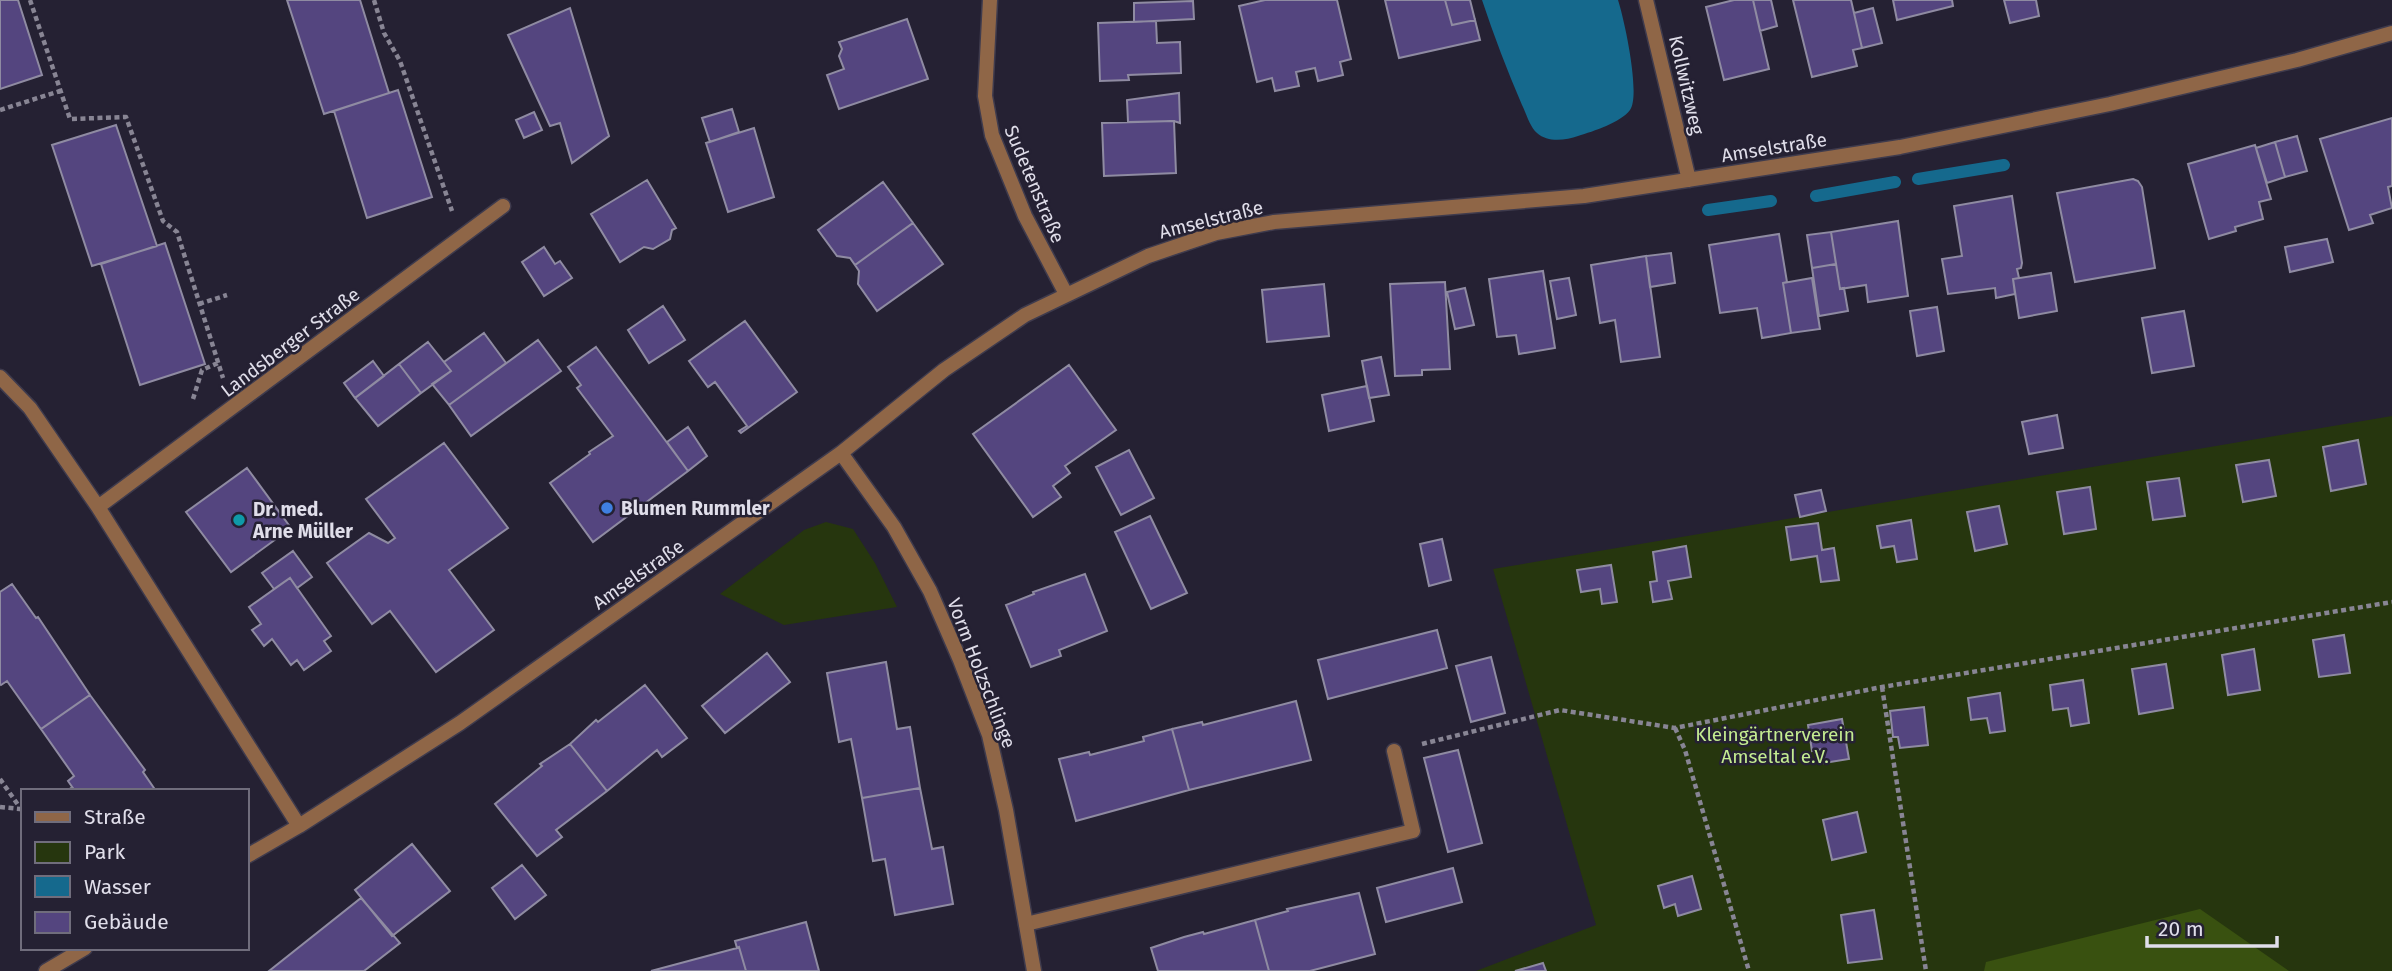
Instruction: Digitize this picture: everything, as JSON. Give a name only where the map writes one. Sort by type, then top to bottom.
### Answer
[{"type":"street","name":"Sudetenstraße","points":[[990,0],[985,96],[992,135],[1025,216],[1066,294]]},
{"type":"street","name":"Kollwitzweg","points":[[1646,0],[1689,180]]},
{"type":"street","name":"Amselstraße","points":[[248,855],[460,723],[841,453],[944,370],[1025,315],[1148,256],[1216,233],[1274,222],[1584,196],[1900,147],[2110,104],[2297,60],[2392,33]]},
{"type":"street","name":"Landsberger Straße","points":[[99,507],[503,206]]},
{"type":"street","points":[[0,377],[30,408],[99,507],[299,826]]},
{"type":"street","name":"Vorm Holzschlinge","points":[[841,453],[894,527],[930,591],[989,735],[1034,971]]},
{"type":"street","points":[[1026,924],[1413,831],[1394,751]]},
{"type":"street","points":[[46,971],[82,950]]},
{"type":"path","points":[[30,0],[71,119],[126,117],[163,221],[177,232],[232,409]]},
{"type":"path","points":[[374,0],[384,33],[400,61],[461,238]]},
{"type":"path","points":[[0,110],[60,91]]},
{"type":"path","points":[[199,304],[227,295]]},
{"type":"path","points":[[1394,751],[1560,710],[1675,728],[1882,687],[2392,602]]},
{"type":"path","points":[[1882,687],[1926,971]]},
{"type":"path","points":[[1675,728],[1685,750],[1749,971]]},
{"type":"path","points":[[0,779],[21,810]]},
{"type":"path","points":[[0,807],[21,810]]},
{"type":"green space","name":"Kleingärtnerverein Amseltal e.V.","points":[[2392,416],[2392,971],[1476,971],[1596,925],[1493,569]]},
{"type":"green space","points":[[826,522],[853,529],[875,563],[897,607],[784,625],[720,594],[804,530]]},
{"type":"green space","points":[[2200,909],[2289,971],[1984,971],[1986,962]]},
{"type":"water","points":[[1482,0],[1618,0],[1633,73],[1633,102],[1630,110],[1613,123],[1573,137],[1552,139],[1541,136],[1530,124],[1516,92]]},
{"type":"building","points":[[0,0],[18,0],[42,75],[0,89]]},
{"type":"building","points":[[287,0],[360,0],[389,93],[324,114]]},
{"type":"building","points":[[1265,0],[1337,0],[1351,59],[1340,62],[1343,75],[1318,81],[1315,68],[1296,72],[1299,86],[1275,91],[1272,78],[1257,82],[1239,6]]},
{"type":"building","points":[[1385,0],[1445,0],[1452,25],[1475,20],[1480,40],[1399,58]]},
{"type":"building","points":[[1445,0],[1470,0],[1475,20],[1452,25]]},
{"type":"building","points":[[1734,0],[1753,0],[1769,69],[1724,80],[1706,7]]},
{"type":"building","points":[[1753,0],[1771,0],[1777,26],[1760,31]]},
{"type":"building","points":[[1793,0],[1851,0],[1862,48],[1853,50],[1857,66],[1812,77]]},
{"type":"building","points":[[1893,0],[1952,0],[1953,6],[1897,20]]},
{"type":"building","points":[[2004,0],[2036,0],[2039,16],[2010,23]]},
{"type":"building","points":[[1193,1],[1194,19],[1134,22],[1134,3]]},
{"type":"building","points":[[570,8],[609,136],[572,163],[560,123],[550,126],[508,35]]},
{"type":"building","points":[[1873,8],[1882,43],[1862,48],[1854,13]]},
{"type":"building","points":[[907,19],[928,79],[839,109],[827,75],[844,69],[839,56],[842,49],[839,42]]},
{"type":"building","points":[[1156,21],[1157,43],[1180,42],[1181,73],[1128,75],[1129,80],[1100,81],[1098,23]]},
{"type":"building","points":[[398,90],[432,197],[367,218],[334,111]]},
{"type":"building","points":[[1179,93],[1180,123],[1128,122],[1127,100]]},
{"type":"building","points":[[732,109],[739,132],[710,142],[702,118]]},
{"type":"building","points":[[534,112],[542,130],[524,138],[516,120]]},
{"type":"building","points":[[2392,118],[2392,186],[2388,187],[2392,208],[2370,215],[2373,223],[2349,230],[2320,139]]},
{"type":"building","points":[[1174,121],[1176,173],[1104,176],[1102,123]]},
{"type":"building","points":[[116,125],[157,246],[92,266],[52,145]]},
{"type":"building","points":[[754,128],[774,197],[728,212],[706,143]]},
{"type":"building","points":[[2297,136],[2307,171],[2285,177],[2275,142]]},
{"type":"building","points":[[2275,142],[2285,177],[2267,183],[2256,148]]},
{"type":"building","points":[[2255,145],[2271,199],[2259,202],[2263,219],[2235,227],[2236,231],[2209,239],[2188,164]]},
{"type":"building","points":[[2133,179],[2142,187],[2155,268],[2075,282],[2057,193]]},
{"type":"building","points":[[647,180],[676,228],[672,230],[670,239],[653,249],[644,247],[620,262],[591,214]]},
{"type":"building","points":[[883,182],[913,223],[855,265],[850,258],[837,256],[818,230]]},
{"type":"building","points":[[2012,196],[2022,263],[2021,268],[2017,269],[2019,278],[2013,279],[2015,294],[1996,298],[1995,288],[1948,294],[1942,259],[1962,256],[1954,206]]},
{"type":"building","points":[[1898,221],[1908,296],[1868,302],[1866,285],[1840,289],[1831,232]]},
{"type":"building","points":[[913,223],[943,264],[877,311],[858,284],[859,271],[855,265]]},
{"type":"building","points":[[1831,232],[1836,264],[1812,268],[1807,235]]},
{"type":"building","points":[[1779,234],[1787,282],[1783,283],[1791,333],[1762,338],[1757,308],[1720,313],[1709,245]]},
{"type":"building","points":[[2327,239],[2333,262],[2290,272],[2285,247]]},
{"type":"building","points":[[165,243],[205,364],[140,385],[101,264]]},
{"type":"building","points":[[544,247],[555,264],[560,261],[572,278],[544,296],[522,262]]},
{"type":"building","points":[[1671,253],[1675,283],[1650,287],[1646,256]]},
{"type":"building","points":[[1646,256],[1660,357],[1621,362],[1615,320],[1600,323],[1591,265]]},
{"type":"building","points":[[1836,264],[1840,289],[1844,288],[1848,311],[1819,316],[1812,268]]},
{"type":"building","points":[[1543,271],[1555,348],[1519,354],[1516,335],[1497,337],[1489,279]]},
{"type":"building","points":[[2051,273],[2057,311],[2019,318],[2013,279]]},
{"type":"building","points":[[1569,278],[1576,315],[1557,319],[1550,281]]},
{"type":"building","points":[[1812,278],[1820,329],[1791,333],[1783,283]]},
{"type":"building","points":[[1445,282],[1450,369],[1422,370],[1422,375],[1395,376],[1390,284]]},
{"type":"building","points":[[1324,284],[1329,336],[1267,342],[1262,290]]},
{"type":"building","points":[[1465,288],[1474,325],[1455,329],[1447,292]]},
{"type":"building","points":[[663,306],[685,340],[649,363],[628,330]]},
{"type":"building","points":[[1937,307],[1944,351],[1917,356],[1910,311]]},
{"type":"building","points":[[2184,311],[2194,366],[2152,373],[2142,318]]},
{"type":"building","points":[[745,321],[797,392],[741,433],[739,431],[747,426],[715,382],[708,387],[689,361]]},
{"type":"building","points":[[484,333],[506,363],[449,405],[432,384],[451,371],[444,362]]},
{"type":"building","points":[[538,340],[561,371],[471,436],[449,405]]},
{"type":"building","points":[[428,342],[451,371],[421,393],[399,364]]},
{"type":"building","points":[[596,347],[688,471],[593,542],[550,483],[613,436],[577,388],[581,385],[568,367]]},
{"type":"building","points":[[1381,357],[1389,395],[1369,398],[1362,361]]},
{"type":"building","points":[[373,361],[384,376],[355,398],[344,383]]},
{"type":"building","points":[[399,364],[421,393],[378,426],[355,398]]},
{"type":"building","points":[[1069,365],[1116,430],[1065,466],[1070,473],[1053,486],[1061,497],[1033,517],[973,434]]},
{"type":"building","points":[[1367,386],[1374,421],[1329,431],[1322,395]]},
{"type":"building","points":[[2057,415],[2063,448],[2029,454],[2022,422]]},
{"type":"building","points":[[688,427],[707,456],[688,471],[667,442]]},
{"type":"building","points":[[2358,440],[2366,484],[2331,491],[2323,447]]},
{"type":"building","points":[[444,443],[508,528],[449,570],[494,630],[436,672],[390,611],[372,624],[327,563],[369,533],[388,543],[395,538],[366,499]]},
{"type":"building","points":[[1129,450],[1154,498],[1121,515],[1096,467]]},
{"type":"building","points":[[2269,460],[2276,496],[2243,502],[2236,465]]},
{"type":"building","name":"Dr. med. Arne Müller","points":[[247,468],[291,528],[231,572],[186,512]]},
{"type":"building","points":[[2179,478],[2185,516],[2153,520],[2147,482]]},
{"type":"building","points":[[2090,487],[2096,529],[2064,534],[2057,492]]},
{"type":"building","points":[[1821,490],[1826,511],[1800,517],[1795,495]]},
{"type":"building","points":[[1999,506],[2007,544],[1975,551],[1967,512]]},
{"type":"building","points":[[1150,516],[1187,593],[1151,609],[1115,532]]},
{"type":"building","points":[[1911,520],[1917,559],[1897,562],[1894,546],[1881,548],[1877,526]]},
{"type":"building","points":[[1818,523],[1822,550],[1834,548],[1839,580],[1821,582],[1817,556],[1791,560],[1786,527]]},
{"type":"building","points":[[1442,539],[1451,580],[1429,586],[1420,544]]},
{"type":"building","points":[[1686,546],[1691,577],[1668,581],[1672,599],[1653,602],[1650,582],[1657,581],[1653,552]]},
{"type":"building","points":[[293,551],[312,577],[297,588],[290,578],[274,589],[262,573]]},
{"type":"building","points":[[1611,565],[1617,602],[1602,604],[1600,589],[1581,592],[1577,570]]},
{"type":"building","points":[[1085,574],[1107,631],[1059,650],[1061,656],[1031,667],[1006,605],[1034,594],[1033,592]]},
{"type":"building","points":[[290,578],[331,636],[324,641],[331,651],[304,670],[297,660],[291,665],[272,639],[264,646],[252,630],[261,624],[249,607]]},
{"type":"building","points":[[12,584],[36,618],[38,617],[90,695],[41,729],[7,681],[0,684],[0,592]]},
{"type":"building","points":[[1437,630],[1447,668],[1328,699],[1318,660]]},
{"type":"building","points":[[2344,635],[2350,673],[2319,677],[2313,640]]},
{"type":"building","points":[[2254,649],[2260,690],[2228,695],[2222,655]]},
{"type":"building","points":[[767,653],[790,682],[725,733],[702,706]]},
{"type":"building","points":[[1491,657],[1505,713],[1471,722],[1456,666]]},
{"type":"building","points":[[886,662],[897,729],[910,727],[920,788],[862,798],[851,739],[839,742],[827,673]]},
{"type":"building","points":[[2166,664],[2173,708],[2139,714],[2132,669]]},
{"type":"building","points":[[2083,680],[2089,723],[2071,726],[2068,708],[2053,710],[2050,685]]},
{"type":"building","points":[[645,685],[687,738],[662,757],[657,750],[607,791],[570,744],[596,720],[598,722]]},
{"type":"building","points":[[2000,693],[2005,731],[1990,733],[1987,718],[1971,720],[1968,698]]},
{"type":"building","points":[[90,695],[145,770],[143,772],[155,789],[74,789],[68,781],[74,776],[41,729]]},
{"type":"building","points":[[1296,701],[1311,760],[1189,790],[1172,729],[1202,722],[1203,725]]},
{"type":"building","points":[[1924,707],[1928,745],[1900,748],[1898,737],[1893,737],[1890,711]]},
{"type":"building","points":[[1842,719],[1849,759],[1824,763],[1822,749],[1812,751],[1808,725]]},
{"type":"building","points":[[1172,729],[1189,790],[1076,821],[1059,759],[1089,752],[1090,755],[1144,741],[1143,737]]},
{"type":"building","points":[[570,744],[607,791],[556,830],[562,837],[537,856],[495,804],[542,766],[540,764]]},
{"type":"building","points":[[1458,750],[1482,843],[1448,852],[1424,758]]},
{"type":"building","points":[[920,788],[932,849],[943,847],[953,904],[895,915],[885,859],[873,861],[862,798]]},
{"type":"building","points":[[1857,812],[1866,852],[1832,860],[1823,820]]},
{"type":"building","points":[[412,844],[450,891],[392,936],[355,890]]},
{"type":"building","points":[[522,865],[546,895],[515,919],[492,888]]},
{"type":"building","points":[[1453,868],[1462,902],[1386,922],[1377,888]]},
{"type":"building","points":[[1692,876],[1701,909],[1678,916],[1675,904],[1664,908],[1658,886]]},
{"type":"building","points":[[1359,893],[1375,954],[1310,971],[1269,971],[1255,920],[1288,911],[1287,909]]},
{"type":"building","points":[[361,898],[400,943],[364,971],[269,971]]},
{"type":"building","points":[[1874,910],[1882,959],[1848,963],[1841,915]]},
{"type":"building","points":[[1255,920],[1269,971],[1158,971],[1151,948]]},
{"type":"building","points":[[806,922],[819,971],[746,971],[735,941]]},
{"type":"building","points":[[739,947],[746,971],[651,971],[737,948]]},
{"type":"building","points":[[1543,963],[1546,971],[1515,971]]},
{"type":"waterway","points":[[1918,179],[2004,165]]},
{"type":"waterway","points":[[1816,196],[1895,182]]},
{"type":"waterway","points":[[1708,210],[1771,201]]},
{"type":"place","name":"Blumen Rummler","points":[[607,508]]},
{"type":"place","name":"Dr. med. Arne Müller","points":[[239,520]]}]
